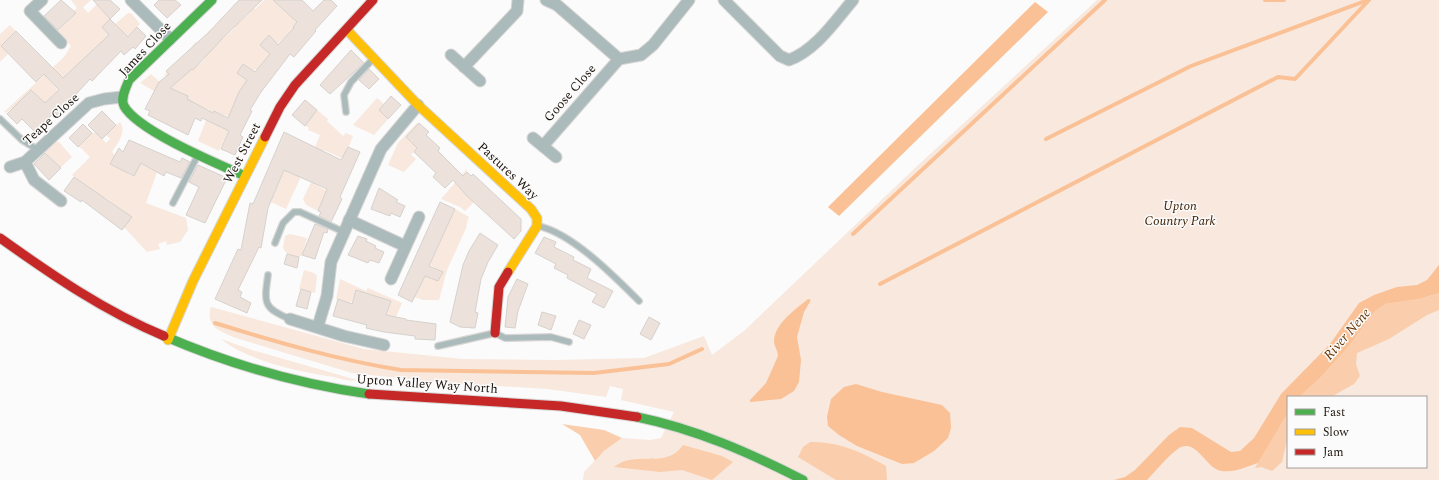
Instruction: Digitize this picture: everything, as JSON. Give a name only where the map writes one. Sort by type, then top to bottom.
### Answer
[{"type":"street","points":[[42,0],[30,11],[61,44]]},
{"type":"street","points":[[131,0],[170,39]]},
{"type":"street","name":"James Close","points":[[212,0],[129,80],[122,97],[124,106],[132,116],[148,128],[245,176]]},
{"type":"street","name":"West Street","points":[[168,340],[193,281],[280,107],[295,85],[348,30],[374,0]]},
{"type":"street","points":[[464,67],[517,11],[518,0]]},
{"type":"street","points":[[546,0],[557,5],[619,59],[641,55],[645,52],[653,45],[689,0]]},
{"type":"street","points":[[724,0],[780,56],[790,60],[799,57],[818,40],[853,0]]},
{"type":"street","name":"Pastures Way","points":[[348,30],[418,105],[531,209],[537,218],[537,226]]},
{"type":"street","points":[[451,55],[480,81]]},
{"type":"street","name":"Goose Close","points":[[543,146],[619,59]]},
{"type":"street","name":"Teape Close","points":[[10,167],[25,162],[89,103],[104,99],[122,97]]},
{"type":"street","points":[[318,326],[327,296],[331,262],[381,148],[418,105]]},
{"type":"street","points":[[532,138],[556,157]]},
{"type":"street","name":"Teape Close","points":[[25,162],[34,180],[61,201]]},
{"type":"street","points":[[391,279],[418,217]]},
{"type":"street","points":[[349,220],[405,246]]},
{"type":"street","points":[[495,333],[499,287],[537,226]]},
{"type":"street","name":"Upton Valley Way North","points":[[0,238],[94,302],[168,340],[266,374],[354,392],[562,406],[638,417],[718,441],[803,480]]},
{"type":"street","points":[[290,319],[318,326],[344,336],[384,345]]},
{"type":"lane","points":[[346,112],[344,95],[351,82],[374,58]]},
{"type":"lane","points":[[0,119],[22,140],[38,150]]},
{"type":"lane","points":[[173,203],[199,153]]},
{"type":"lane","points":[[275,243],[283,223],[294,212],[300,212],[344,232]]},
{"type":"lane","points":[[537,226],[548,228],[576,246],[609,272],[639,301]]},
{"type":"lane","points":[[268,275],[265,296],[268,305],[275,313],[290,319]]},
{"type":"lane","points":[[438,346],[495,333],[505,338],[551,337],[569,342]]},
{"type":"green space","points":[[71,0],[91,0],[83,7],[88,13],[97,4],[110,19],[102,27],[106,32],[128,13],[131,13],[140,24],[125,39],[119,39],[86,83],[61,80],[54,70],[47,77],[58,91],[45,103],[31,90],[26,96],[36,107],[23,120],[23,118],[12,108],[6,113],[4,112],[64,57],[71,46],[58,31],[76,13],[74,11],[77,8]]},
{"type":"green space","points":[[239,0],[246,0],[255,9],[264,0],[285,0],[304,15],[293,27],[300,34],[288,35],[277,44],[269,36],[270,55],[257,70],[255,69],[254,71],[243,64],[237,73],[247,80],[229,117],[214,111],[209,122],[229,130],[219,151],[198,141],[210,110],[202,107],[196,119],[183,107],[188,96],[178,91],[173,102],[150,111],[148,110],[156,92],[140,83],[151,74],[168,89],[173,85],[165,77],[166,71],[177,82],[187,73],[176,61],[181,58],[193,70],[205,59],[192,46],[196,42],[208,53],[219,42],[208,31],[212,29],[223,39],[235,28],[224,17],[228,12],[239,23],[251,12]]},
{"type":"green space","name":"Upton Country Park","points":[[1097,0],[1439,0],[1439,480],[583,480],[584,472],[604,451],[622,438],[650,440],[661,438],[674,412],[621,400],[623,389],[610,386],[606,397],[547,389],[435,382],[352,373],[236,338],[215,327],[210,319],[210,314],[211,307],[364,349],[463,359],[556,360],[644,358],[704,336],[712,355],[745,330],[915,168]]},
{"type":"green space","points":[[10,25],[16,31],[1,46],[8,54],[0,62],[0,34]]},
{"type":"green space","points":[[377,98],[384,104],[379,110],[388,119],[374,135],[353,125]]},
{"type":"green space","points":[[317,110],[328,119],[327,121],[343,136],[346,133],[353,136],[344,159],[324,150],[319,174],[314,184],[327,191],[318,211],[306,205],[303,199],[316,172],[305,168],[286,209],[271,202],[286,166],[303,142],[315,147],[320,135],[308,130],[309,128],[305,125]]},
{"type":"green space","points":[[120,122],[123,130],[119,141],[112,152],[115,155],[111,164],[133,163],[128,174],[134,177],[140,163],[157,172],[146,203],[186,218],[188,230],[180,242],[167,245],[166,241],[158,244],[160,249],[147,252],[124,227],[132,217],[105,197],[98,205],[90,188],[72,175],[90,157],[78,147],[92,133],[97,133],[106,143],[110,139],[101,129],[108,133]]},
{"type":"green space","points":[[417,123],[419,123],[417,148],[411,155],[416,159],[404,172],[388,165],[398,143]]},
{"type":"green space","points":[[55,142],[59,142],[72,157],[60,168],[45,152]]},
{"type":"green space","points":[[467,169],[467,172],[458,181],[480,196],[465,211],[460,207],[441,199]]},
{"type":"green space","points":[[455,209],[469,217],[467,226],[447,270],[439,300],[423,300],[415,297],[424,277],[442,272],[430,265]]},
{"type":"green space","points":[[290,234],[307,238],[302,255],[299,257],[287,254],[283,248],[285,236]]},
{"type":"green space","points":[[304,270],[314,273],[317,276],[315,293],[299,289]]},
{"type":"green space","points":[[340,279],[366,291],[368,288],[402,303],[396,317],[387,315],[391,301],[356,290],[351,303],[336,299]]},
{"type":"green space","points":[[221,339],[252,350],[357,380],[352,381],[290,369],[245,354]]},
{"type":"shaded area","points":[[1439,293],[1439,310],[1427,315],[1389,339],[1357,353],[1356,364],[1360,376],[1354,384],[1333,396],[1300,396],[1320,378],[1349,346],[1373,313],[1385,304],[1419,299]]},
{"type":"shaded area","points":[[1287,415],[1287,440],[1282,462],[1272,471],[1261,467],[1255,468]]},
{"type":"shaded area","points":[[562,424],[604,430],[622,438],[604,451],[595,461],[580,435]]},
{"type":"shaded area","points":[[810,442],[839,445],[868,456],[886,466],[887,480],[836,480],[798,457],[803,447]]},
{"type":"shaded area","points":[[683,445],[722,456],[733,462],[712,480],[682,470],[660,472],[614,467],[625,461],[633,459],[657,459],[671,456]]},
{"type":"water","points":[[1035,2],[1048,12],[839,216],[828,207]]},
{"type":"water","name":"River Nene","points":[[1439,265],[1439,293],[1419,299],[1385,304],[1373,313],[1349,346],[1320,378],[1300,396],[1287,396],[1287,415],[1258,463],[1236,470],[1222,471],[1216,469],[1197,451],[1187,446],[1177,449],[1147,480],[1114,480],[1125,477],[1135,470],[1169,435],[1180,427],[1192,428],[1231,452],[1240,451],[1254,438],[1281,394],[1330,344],[1359,303],[1374,295],[1397,287],[1417,285],[1427,280]]},
{"type":"water","points":[[808,299],[811,300],[804,312],[797,337],[801,360],[799,382],[794,391],[781,399],[750,402],[750,400],[766,383],[778,356],[774,341],[778,328],[792,312]]},
{"type":"water","points":[[856,384],[882,392],[942,405],[950,413],[951,428],[948,438],[934,451],[914,463],[902,464],[857,446],[828,426],[827,417],[831,399],[844,387]]},
{"type":"building","points":[[61,0],[76,13],[58,30],[44,16]]},
{"type":"building","points":[[93,0],[110,0],[120,9],[110,19]]},
{"type":"building","points":[[159,0],[175,0],[181,5],[167,18],[154,5]]},
{"type":"building","points":[[239,0],[262,0],[193,70],[192,69],[170,88],[188,96],[187,99],[213,113],[214,111],[228,118],[239,92],[247,80],[237,73],[243,64],[255,72],[270,54],[260,45],[269,35],[278,45],[294,28],[293,27],[297,22],[273,0],[302,0],[313,11],[324,0],[331,0],[337,6],[315,30],[316,31],[294,57],[290,54],[261,92],[250,110],[252,111],[240,135],[243,137],[235,155],[221,149],[229,131],[202,118],[201,121],[195,118],[188,135],[148,115],[150,111],[145,109],[159,82],[169,74],[166,71],[209,32]]},
{"type":"building","points":[[110,19],[128,37],[137,27],[146,36],[135,49],[133,47],[124,55],[121,51],[92,81],[90,79],[57,115],[55,112],[35,132],[22,119],[17,124],[7,114],[31,90],[45,103],[59,90],[44,74],[36,82],[1,46],[16,31],[63,78],[109,35],[102,27]]},
{"type":"building","points":[[351,50],[364,63],[330,94],[320,85]]},
{"type":"building","points":[[369,69],[379,79],[369,89],[359,80]]},
{"type":"building","points":[[391,96],[401,105],[388,119],[379,110]]},
{"type":"building","points":[[305,100],[317,110],[305,126],[292,115]]},
{"type":"building","points":[[102,111],[116,125],[102,139],[88,125]]},
{"type":"building","points":[[419,123],[429,132],[426,135],[440,148],[438,151],[463,176],[467,172],[471,176],[473,174],[521,219],[521,231],[514,239],[467,196],[453,180],[445,188],[433,177],[436,173],[414,152],[417,148],[406,137]]},
{"type":"building","points":[[83,124],[92,133],[78,147],[69,138]]},
{"type":"building","points":[[284,132],[341,160],[348,147],[360,152],[340,197],[342,199],[331,222],[319,216],[321,212],[318,211],[327,189],[284,170],[268,208],[261,248],[259,247],[238,290],[242,292],[240,297],[251,303],[247,313],[215,299],[238,249],[241,250],[250,203],[253,204]]},
{"type":"building","points":[[129,140],[180,162],[182,158],[190,162],[181,178],[166,172],[164,176],[141,163],[134,176],[110,164],[119,148],[123,152]]},
{"type":"building","points":[[45,153],[61,168],[49,180],[34,164]]},
{"type":"building","points":[[198,165],[227,178],[205,223],[186,215],[199,187],[189,182]]},
{"type":"building","points":[[74,177],[132,217],[122,230],[82,200],[81,202],[64,191]]},
{"type":"building","points":[[379,188],[398,200],[396,202],[405,206],[400,217],[391,213],[390,216],[371,209]]},
{"type":"building","points":[[440,202],[455,209],[429,266],[443,272],[438,281],[425,276],[412,302],[398,295]]},
{"type":"building","points":[[315,224],[328,229],[327,233],[324,232],[315,259],[302,255]]},
{"type":"building","points":[[480,233],[498,245],[488,262],[481,279],[475,312],[478,313],[475,328],[460,327],[450,322],[463,265],[469,251]]},
{"type":"building","points":[[358,236],[367,239],[366,241],[376,246],[375,248],[384,252],[379,263],[370,260],[368,263],[348,255]]},
{"type":"building","points":[[544,237],[556,242],[554,247],[574,257],[573,260],[591,269],[587,278],[613,291],[604,308],[592,302],[597,294],[567,278],[568,275],[554,268],[556,264],[535,253]]},
{"type":"building","points":[[287,254],[299,257],[297,268],[284,264]]},
{"type":"building","points":[[517,279],[528,284],[518,311],[515,328],[505,327],[508,297]]},
{"type":"building","points":[[301,289],[311,292],[307,309],[296,306]]},
{"type":"building","points":[[356,290],[391,301],[386,315],[406,320],[436,324],[435,340],[415,339],[415,336],[366,328],[367,325],[333,316],[338,299],[352,304]]},
{"type":"building","points":[[542,312],[556,316],[551,330],[538,325]]},
{"type":"building","points":[[649,317],[660,323],[651,340],[640,334]]},
{"type":"building","points":[[579,320],[591,325],[584,339],[573,334]]},
{"type":"waterway","points":[[853,234],[1105,0]]},
{"type":"waterway","points":[[1265,0],[1284,0]]},
{"type":"waterway","points":[[1046,139],[1191,66],[1368,0]]},
{"type":"waterway","points":[[880,284],[1278,77],[1295,79],[1369,0]]},
{"type":"waterway","points":[[215,323],[307,350],[401,370],[594,373],[669,364],[702,349]]},
{"type":"traffic: fast","points":[[212,0],[129,80],[124,93],[123,103],[132,116],[161,136],[245,176]]},
{"type":"traffic: fast","points":[[164,336],[213,355],[264,372],[316,385],[369,394]]},
{"type":"traffic: fast","points":[[637,417],[701,435],[743,451],[803,480]]},
{"type":"traffic: slow","points":[[347,30],[418,105],[531,209],[537,218],[537,226],[508,272]]},
{"type":"traffic: slow","points":[[168,340],[193,281],[265,137]]},
{"type":"traffic: jam","points":[[265,137],[280,107],[295,85],[373,0]]},
{"type":"traffic: jam","points":[[0,238],[59,279],[99,304],[164,336]]},
{"type":"traffic: jam","points":[[495,333],[499,287],[508,272]]},
{"type":"traffic: jam","points":[[369,394],[561,406],[637,417]]}]
